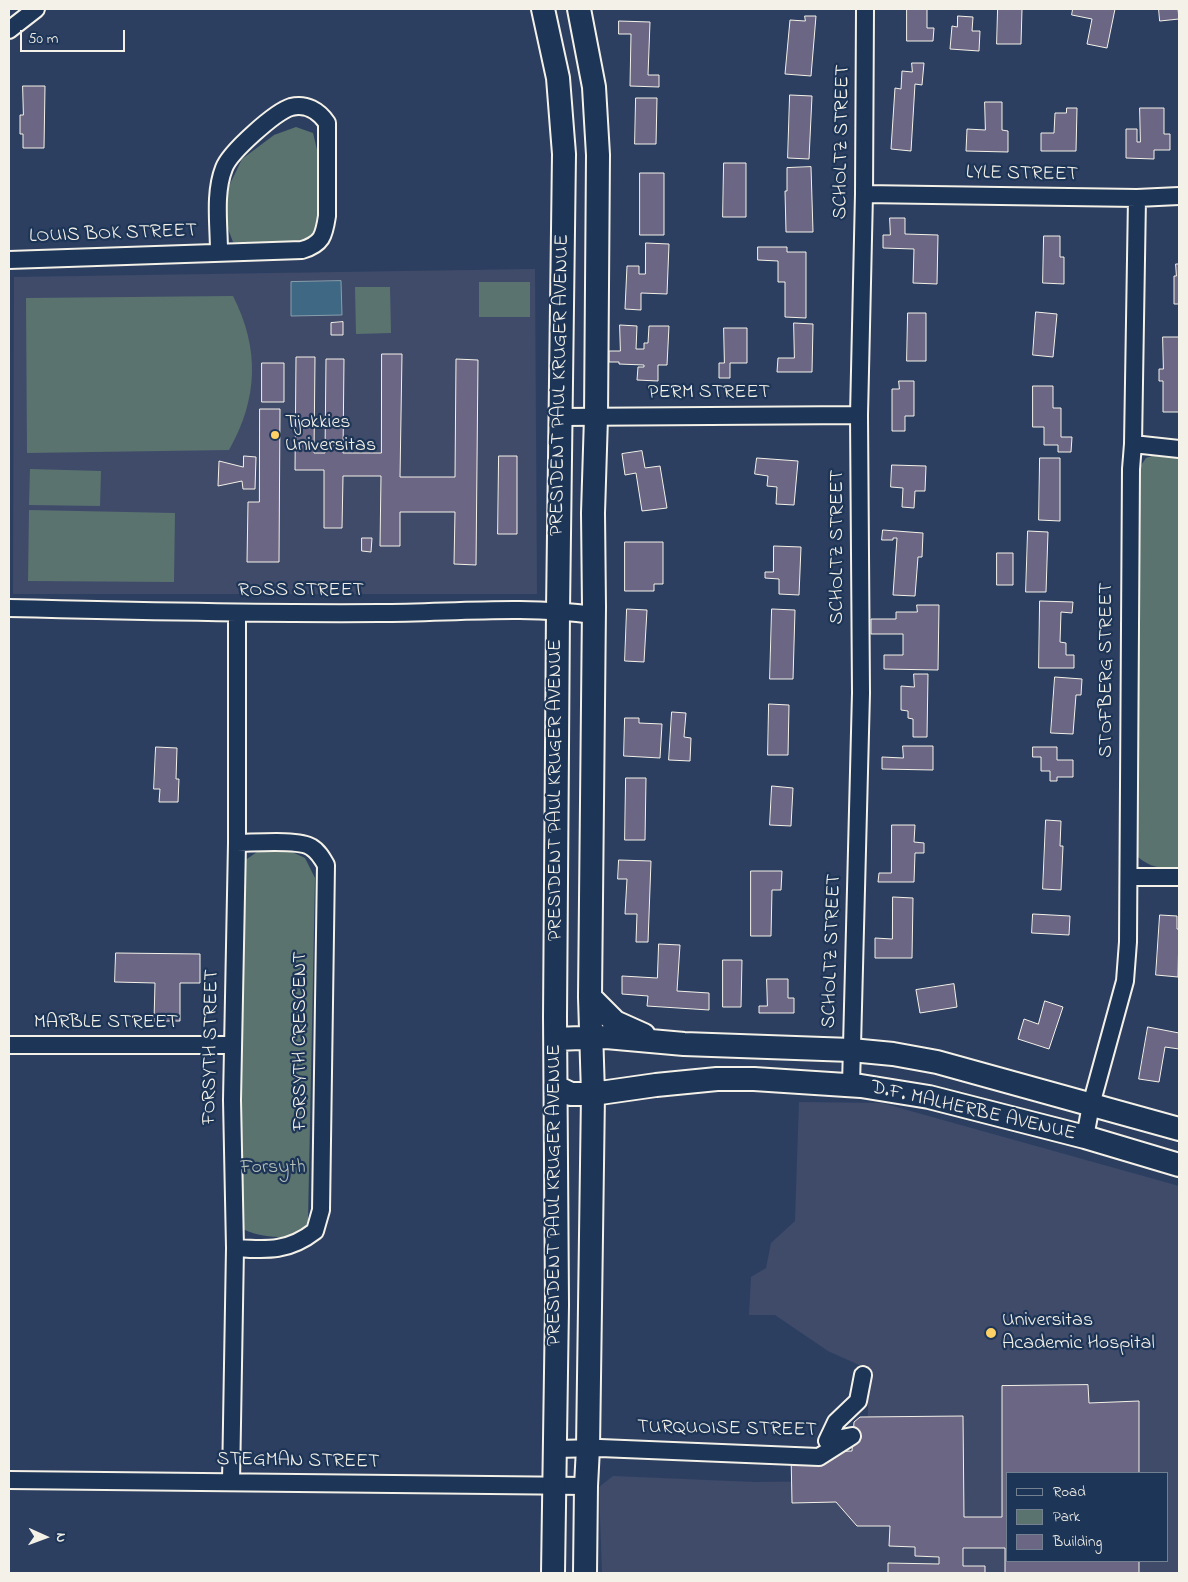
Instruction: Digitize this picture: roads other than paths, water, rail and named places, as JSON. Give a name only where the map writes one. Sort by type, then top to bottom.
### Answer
[{"type":"street","points":[[9,30],[36,9]]},
{"type":"street","name":"PRESIDENT PAUL KRUGER AVENUE","points":[[579,9],[594,87],[598,155],[596,417],[593,513],[594,615],[590,997],[593,1094],[585,1573]]},
{"type":"street","name":"SCHOLTZ STREET","points":[[851,1085],[861,693],[859,415],[864,194],[865,9]]},
{"type":"street","name":"PRESIDENT PAUL KRUGER AVENUE","points":[[546,10],[558,78],[564,154],[558,610],[557,1305],[553,1573]]},
{"type":"street","name":"LOUIS BOK STREET","points":[[9,260],[302,250],[313,247],[320,241],[325,231],[327,216],[327,123],[320,113],[308,108],[291,107],[247,139],[232,155],[224,168],[219,194],[219,252]]},
{"type":"street","name":"LYLE STREET","points":[[864,194],[1137,198],[1179,196]]},
{"type":"street","name":"STOFBERG STREET","points":[[1085,1137],[1091,1105],[1125,981],[1128,942],[1130,564],[1137,198]]},
{"type":"street","name":"PERM STREET","points":[[560,417],[859,415]]},
{"type":"street","points":[[1133,444],[1179,449]]},
{"type":"street","name":"ROSS STREET","points":[[9,608],[238,613],[558,610],[594,615]]},
{"type":"street","name":"FORSYTH STREET","points":[[231,1482],[235,1248],[232,1045],[237,843],[238,613]]},
{"type":"street","name":"FORSYTH CRESCENT","points":[[235,1248],[265,1250],[282,1248],[295,1243],[315,1231],[321,1210],[326,865],[311,846],[290,843],[237,843]]},
{"type":"street","points":[[1129,877],[1179,877]]},
{"type":"street","points":[[590,997],[616,1022],[660,1041]]},
{"type":"street","name":"D.F. MALHERBE AVENUE","points":[[556,1039],[591,1036],[684,1044],[851,1050],[892,1054],[937,1062],[1179,1129]]},
{"type":"street","name":"MARBLE STREET","points":[[9,1045],[232,1045]]},
{"type":"street","name":"D.F. MALHERBE AVENUE","points":[[556,1087],[571,1094],[593,1094],[717,1079],[754,1079],[851,1085],[929,1097],[1085,1137],[1179,1165]]},
{"type":"street","name":"TURQUOISE STREET","points":[[554,1449],[588,1448],[820,1457],[852,1436],[827,1440],[836,1422],[858,1401],[862,1375]]},
{"type":"street","name":"STEGMAN STREET","points":[[9,1480],[586,1486]]},
{"type":"place","name":"Tjokkies Universitas","points":[[275,435]]},
{"type":"place","name":"Universitas Academic Hospital","points":[[991,1333]]},
{"type":"park label","name":"Forsyth","points":[[273,1169]]}]
